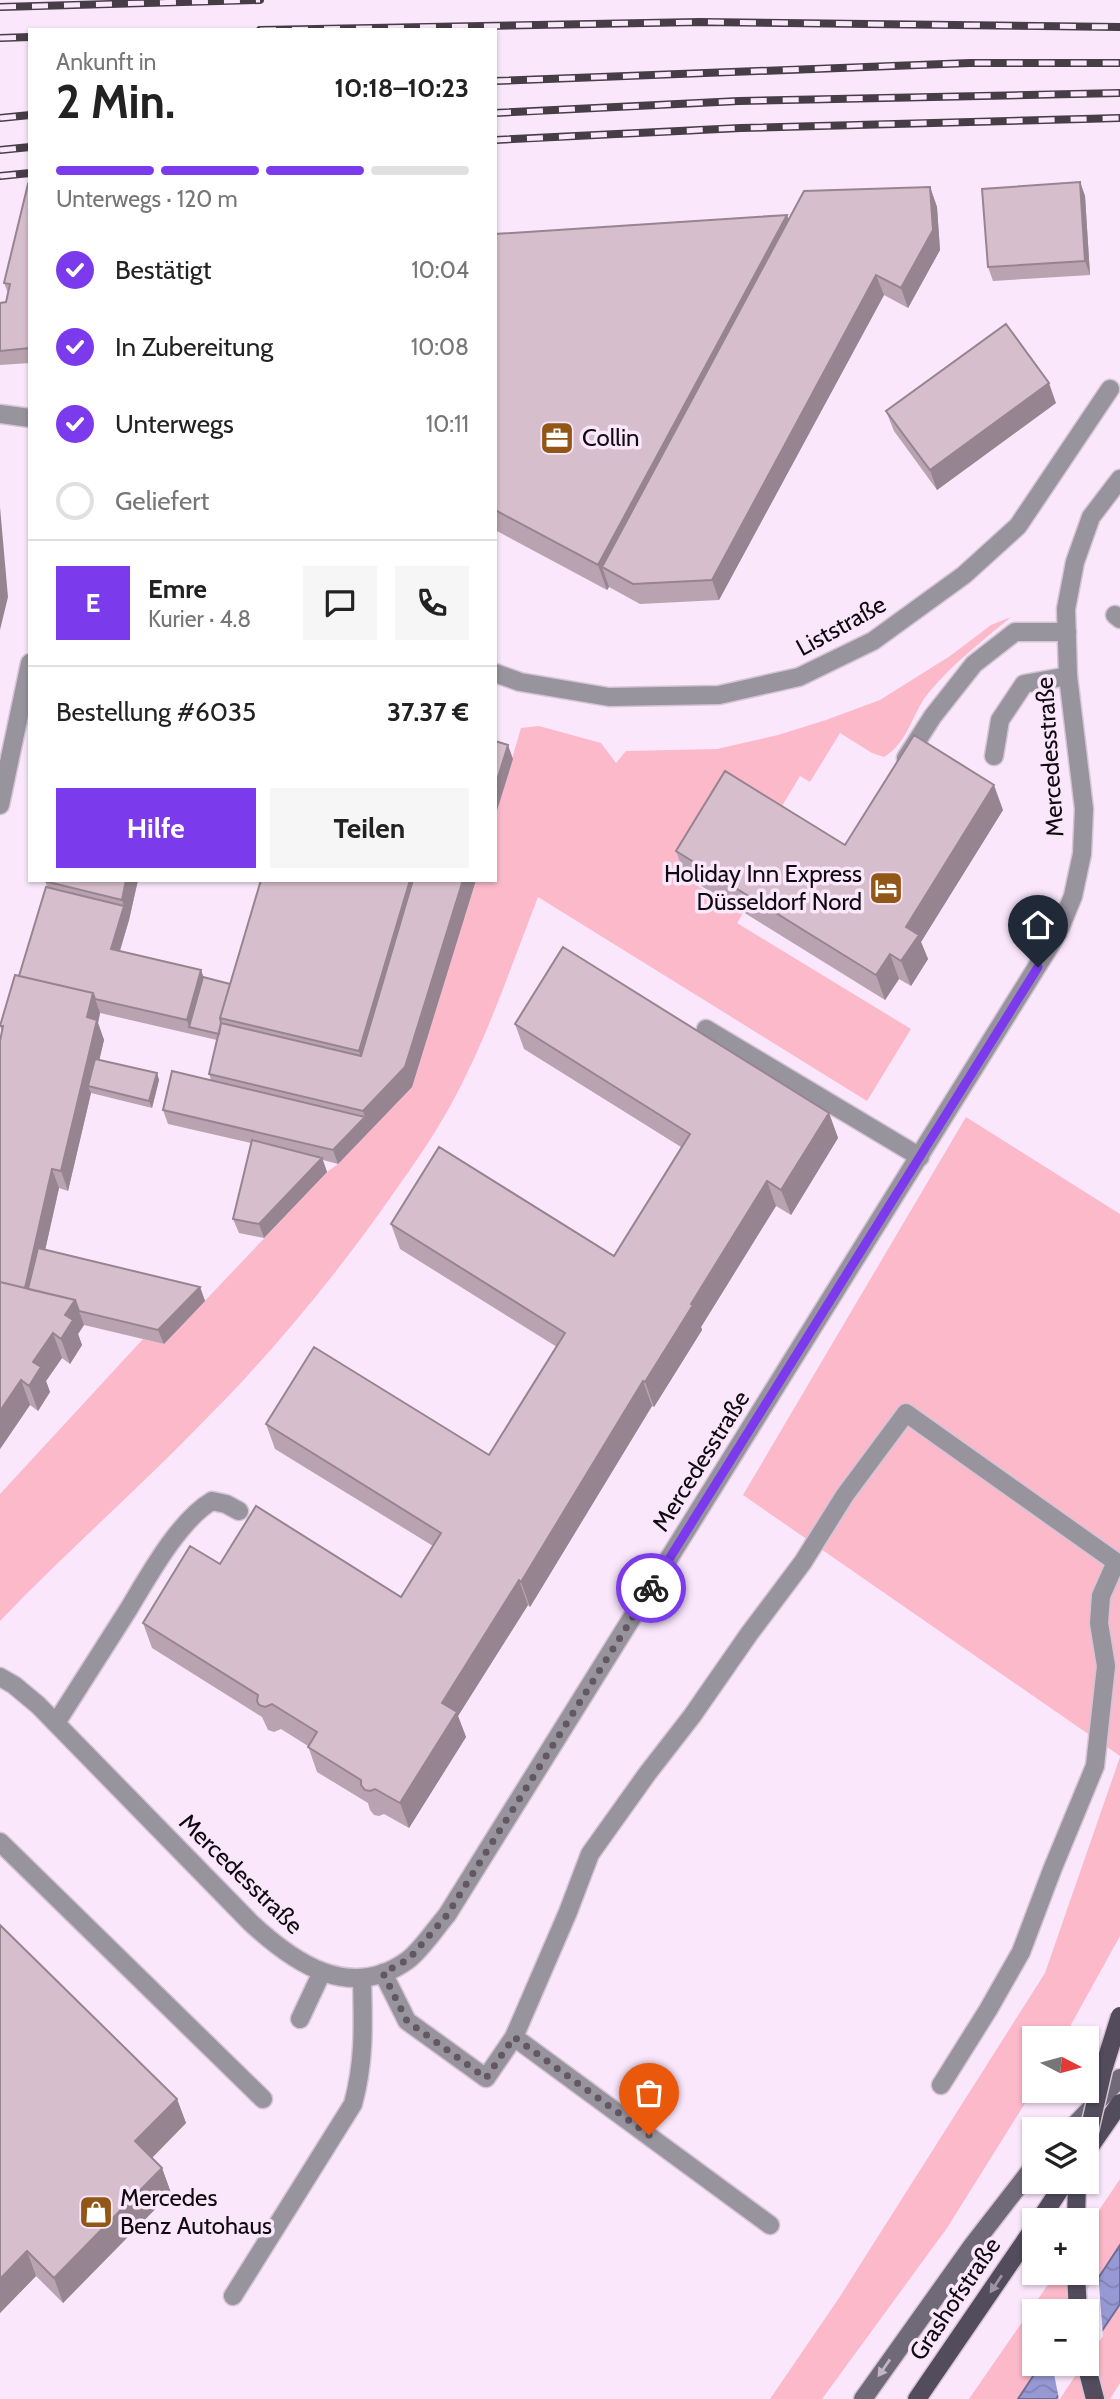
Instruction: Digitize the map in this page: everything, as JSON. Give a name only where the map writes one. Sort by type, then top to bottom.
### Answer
[{"type":"main road","points":[[1092,2117],[1120,2016]]},
{"type":"main road","points":[[1082,2117],[1120,2078]]},
{"type":"main road","points":[[1099,2134],[1120,2103]]},
{"type":"main road","points":[[863,2399],[972,2246],[1022,2181]]},
{"type":"main road","name":"Grashofstraße","points":[[917,2399],[1022,2246]]},
{"type":"main road","points":[[1089,2376],[1095,2399]]},
{"type":"street","name":"Liststraße","points":[[497,674],[520,682],[609,697],[719,695],[800,677],[873,641],[964,575],[1018,526],[1111,389]]},
{"type":"street","points":[[0,414],[28,418]]},
{"type":"street","name":"Mercedesstraße","points":[[0,1676],[38,1705],[280,1950],[333,1976],[362,1978],[383,1973],[409,1959],[447,1915],[1058,933],[1073,896],[1082,854],[1083,808],[1068,676],[1066,609],[1075,562],[1091,517],[1120,479]]},
{"type":"street","points":[[900,768],[933,716],[974,664],[1015,632],[1067,632]]},
{"type":"street","points":[[0,805],[28,672]]},
{"type":"street","points":[[995,756],[1000,720],[1024,684],[1068,676]]},
{"type":"street","points":[[706,1029],[920,1157]]},
{"type":"street","points":[[383,1973],[407,2021],[486,2078],[514,2037],[590,1854],[803,1562],[845,1496],[906,1413],[1116,1562],[1101,1596],[1099,1623],[1106,1666],[1095,1766],[1021,1952],[941,2085]]},
{"type":"street","points":[[56,1723],[159,1561],[190,1520],[212,1501],[239,1511]]},
{"type":"street","points":[[0,1842],[263,2099]]},
{"type":"street","points":[[300,2018],[321,1972]]},
{"type":"street","points":[[233,2296],[353,2104],[361,2076],[364,2049],[362,1978]]},
{"type":"street","points":[[514,2037],[770,2225]]},
{"type":"shaded area","points":[[1011,617],[969,652],[930,691],[905,735],[892,751],[884,757],[872,753],[840,733],[810,782],[800,776],[773,821],[737,799],[688,880],[743,913],[737,923],[911,1029],[867,1101],[538,897],[497,1005],[462,1084],[428,1143],[371,1225],[325,1285],[252,1371],[0,1621],[0,1494],[143,1339],[164,1344],[327,1172],[338,1164],[412,1087],[475,882],[497,882],[497,810],[521,728],[539,726],[601,743],[616,763],[626,751],[717,749],[778,735],[880,700],[950,656],[991,625]]},
{"type":"shaded area","points":[[966,1117],[1120,1214],[1120,1756],[743,1495]]},
{"type":"shaded area","points":[[1120,1757],[1120,1936],[1070,2026],[1022,2026],[1022,2104],[1025,2104],[947,2228],[822,2399],[770,2399],[839,2298],[1045,1973]]},
{"type":"shaded area","points":[[1120,2179],[1120,2383],[1110,2399],[969,2399],[1022,2322],[1022,2376],[1099,2376],[1099,2299],[1038,2299],[1048,2285],[1099,2285],[1099,2210]]},
{"type":"water","points":[[1120,2245],[1120,2304],[1099,2335],[1099,2299],[1085,2299],[1094,2285],[1099,2285],[1099,2277]]},
{"type":"water","points":[[1033,2376],[1071,2376],[1056,2399],[1018,2399]]},
{"type":"pier","points":[[1090,2285],[1099,2285],[1103,2336],[1099,2341],[1099,2299],[1081,2299]]},
{"type":"pier","points":[[1054,2376],[1075,2376],[1060,2399]]},
{"type":"building","points":[[1080,182],[1085,261],[988,267],[982,189]]},
{"type":"building","points":[[28,184],[28,348],[0,351],[0,303],[6,302],[10,284],[4,283]]},
{"type":"building","points":[[930,187],[933,230],[901,288],[876,275],[712,580],[633,584],[602,567],[804,191]]},
{"type":"building","points":[[787,215],[598,565],[497,511],[497,234]]},
{"type":"building","points":[[1006,324],[1049,383],[930,470],[886,411]]},
{"type":"building","points":[[914,735],[994,785],[906,927],[919,935],[901,961],[890,954],[876,975],[676,851],[725,771],[845,845]]},
{"type":"building","points":[[497,742],[508,745],[497,781]]},
{"type":"building","points":[[48,882],[126,882],[122,900]]},
{"type":"building","points":[[260,882],[409,882],[359,1051],[220,1018]]},
{"type":"building","points":[[412,882],[462,882],[405,1067],[363,1111],[209,1074],[221,1023],[361,1056]]},
{"type":"building","points":[[46,887],[124,906],[111,949],[201,970],[187,1020],[95,999],[93,993],[19,976]]},
{"type":"building","points":[[563,947],[829,1113],[781,1190],[767,1181],[521,1582],[519,1580],[442,1703],[457,1712],[400,1803],[375,1789],[365,1790],[361,1780],[308,1747],[317,1732],[272,1704],[265,1707],[259,1705],[258,1695],[143,1623],[190,1546],[220,1564],[256,1506],[401,1597],[441,1533],[266,1424],[314,1347],[489,1455],[565,1333],[391,1224],[439,1147],[614,1256],[690,1134],[515,1024]]},
{"type":"building","points":[[15,975],[93,993],[87,1017],[97,1020],[61,1171],[52,1169],[25,1288],[0,1282],[0,1041],[3,1026],[0,1026]]},
{"type":"building","points":[[203,977],[230,984],[220,1018],[219,1034],[189,1027]]},
{"type":"building","points":[[95,1059],[157,1073],[149,1101],[88,1086]]},
{"type":"building","points":[[172,1071],[365,1117],[333,1150],[163,1110]]},
{"type":"building","points":[[252,1140],[322,1158],[259,1224],[233,1219]]},
{"type":"building","points":[[38,1248],[200,1287],[158,1330],[79,1311],[75,1300],[28,1289]]},
{"type":"building","points":[[0,1282],[75,1300],[65,1315],[73,1320],[61,1339],[53,1333],[33,1362],[41,1367],[29,1386],[21,1380],[0,1411]]},
{"type":"building","points":[[0,1925],[177,2099],[135,2141],[162,2168],[54,2278],[27,2251],[0,2279]]},
{"type":"railway","points":[[0,7],[260,0]]},
{"type":"railway","points":[[370,28],[700,22],[1120,27]]},
{"type":"railway","points":[[0,38],[28,37]]},
{"type":"railway","points":[[497,81],[970,63],[1120,63]]},
{"type":"railway","points":[[497,113],[739,101],[1120,93]]},
{"type":"railway","points":[[0,118],[28,115]]},
{"type":"railway","points":[[497,140],[741,128],[1120,118]]},
{"type":"railway","points":[[0,150],[28,147]]},
{"type":"railway","points":[[0,176],[28,173]]},
{"type":"way so far","points":[[649,2135],[514,2037],[486,2078],[407,2021],[383,1973],[409,1959],[447,1915],[651,1588]]},
{"type":"place","name":"Collin","points":[[557,438]]},
{"type":"place","name":"Holiday Inn Express Düsseldorf Nord","points":[[886,888]]},
{"type":"place","name":"Mercedes Benz Autohaus","points":[[96,2212]]},
{"type":"route","points":[[651,1588],[1038,967]]}]
